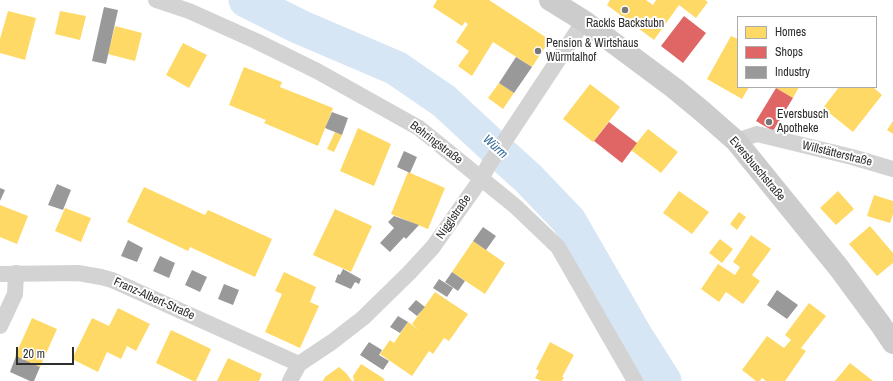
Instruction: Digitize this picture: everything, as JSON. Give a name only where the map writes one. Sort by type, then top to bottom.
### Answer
[{"type":"main road","name":"Eversbuschstraße","points":[[550,0],[576,11],[674,88],[736,141],[839,268],[893,343]]},
{"type":"street","name":"Behringstraße","points":[[156,0],[189,11],[256,41],[317,71],[420,128],[485,173],[515,206],[558,248],[635,381]]},
{"type":"street","name":"Nigglstraße","points":[[290,381],[299,364],[332,342],[363,318],[433,247],[485,173],[517,124],[576,11]]},
{"type":"street","name":"Willstätterstraße","points":[[736,141],[757,134],[852,157],[893,169]]},
{"type":"street","name":"Franz-Albert-Straße","points":[[8,273],[78,273],[112,280],[299,364]]},
{"type":"street","points":[[0,326],[15,294],[8,273]]},
{"type":"building: Homes","points":[[437,0],[489,0],[550,40],[532,67],[493,42],[472,76],[458,66],[469,51],[456,42],[468,24],[465,22],[462,26],[433,7]]},
{"type":"building: Homes","points":[[610,0],[646,0],[653,5],[656,0],[705,0],[708,2],[696,18],[679,5],[654,40],[607,5]]},
{"type":"building: Homes","points":[[8,11],[36,18],[25,60],[0,53],[0,39]]},
{"type":"building: Homes","points":[[60,11],[86,16],[80,40],[55,34]]},
{"type":"building: Homes","points":[[115,26],[142,33],[135,61],[108,54]]},
{"type":"building: Homes","points":[[731,36],[737,39],[737,88],[748,88],[742,99],[707,79]]},
{"type":"building: Homes","points":[[183,43],[207,55],[189,88],[166,75]]},
{"type":"building: Homes","points":[[244,67],[282,82],[280,87],[333,108],[318,146],[264,123],[266,120],[229,105]]},
{"type":"building: Homes","points":[[499,83],[514,93],[503,109],[488,98]]},
{"type":"building: Homes","points":[[590,84],[620,107],[593,142],[563,119]]},
{"type":"building: Homes","points":[[776,88],[798,88],[793,98]]},
{"type":"building: Homes","points":[[838,88],[874,88],[882,95],[853,132],[823,108]]},
{"type":"building: Homes","points":[[893,121],[893,134],[887,130]]},
{"type":"building: Homes","points":[[358,128],[391,144],[374,186],[340,171]]},
{"type":"building: Homes","points":[[648,129],[678,152],[661,173],[631,150]]},
{"type":"building: Homes","points":[[335,132],[342,135],[334,152],[327,149]]},
{"type":"building: Homes","points":[[408,172],[445,188],[428,229],[391,214]]},
{"type":"building: Homes","points":[[144,187],[205,215],[208,210],[272,239],[255,277],[190,247],[188,251],[127,222]]},
{"type":"building: Homes","points":[[679,191],[709,212],[692,234],[663,213]]},
{"type":"building: Homes","points":[[838,191],[854,209],[836,225],[820,208]]},
{"type":"building: Homes","points":[[874,195],[893,201],[893,214],[890,223],[867,216]]},
{"type":"building: Homes","points":[[0,205],[28,216],[17,244],[0,237]]},
{"type":"building: Homes","points":[[65,208],[91,218],[81,242],[55,231]]},
{"type":"building: Homes","points":[[335,209],[372,226],[351,272],[313,255]]},
{"type":"building: Homes","points":[[739,212],[746,217],[737,230],[730,224]]},
{"type":"building: Homes","points":[[870,226],[893,253],[893,263],[877,276],[849,244]]},
{"type":"building: Homes","points":[[751,235],[771,249],[752,275],[760,281],[743,304],[726,292],[719,302],[701,289],[718,264],[735,275],[740,267],[733,262]]},
{"type":"building: Homes","points":[[720,239],[733,249],[722,263],[709,253]]},
{"type":"building: Homes","points":[[473,241],[505,263],[485,294],[452,272]]},
{"type":"building: Homes","points":[[284,272],[316,287],[310,302],[319,306],[300,348],[265,332],[282,294],[275,291]]},
{"type":"building: Homes","points":[[435,292],[468,314],[449,341],[444,338],[433,354],[429,351],[412,376],[380,354],[390,340],[394,343],[408,322],[419,330],[412,324]]},
{"type":"building: Homes","points":[[809,303],[826,316],[801,348],[806,351],[785,381],[766,381],[762,378],[760,381],[756,381],[742,370],[767,336],[784,348],[791,340],[785,335]]},
{"type":"building: Homes","points":[[118,308],[150,324],[136,351],[127,346],[121,359],[107,352],[98,372],[72,359],[92,318],[109,326]]},
{"type":"building: Homes","points":[[32,318],[57,329],[40,367],[15,356]]},
{"type":"building: Homes","points":[[171,330],[211,349],[196,381],[193,381],[156,363]]},
{"type":"building: Homes","points":[[550,342],[574,355],[562,377],[564,377],[562,381],[541,381],[535,378],[539,371],[536,369]]},
{"type":"building: Homes","points":[[228,358],[262,374],[259,381],[217,381]]},
{"type":"building: Homes","points":[[850,363],[873,381],[835,381]]},
{"type":"building: Homes","points":[[361,364],[383,378],[385,381],[354,381],[353,376]]},
{"type":"building: Homes","points":[[339,367],[352,381],[323,381],[325,377]]},
{"type":"building: Shops","points":[[684,16],[706,33],[683,63],[661,46]]},
{"type":"building: Shops","points":[[776,88],[793,98],[773,131],[756,121]]},
{"type":"building: Shops","points":[[609,122],[637,143],[622,163],[594,141]]},
{"type":"building: Industry","points":[[104,7],[118,10],[106,64],[92,61]]},
{"type":"building: Industry","points":[[516,57],[532,67],[514,93],[499,83]]},
{"type":"building: Industry","points":[[332,112],[348,118],[342,135],[325,128]]},
{"type":"building: Industry","points":[[404,151],[417,157],[410,173],[397,167]]},
{"type":"building: Industry","points":[[57,184],[71,190],[63,210],[48,205]]},
{"type":"building: Industry","points":[[0,188],[5,190],[0,201]]},
{"type":"building: Industry","points":[[394,216],[419,225],[406,239],[404,237],[390,252],[380,243],[394,228],[388,222]]},
{"type":"building: Industry","points":[[483,227],[496,236],[486,250],[473,241]]},
{"type":"building: Industry","points":[[128,240],[143,248],[137,262],[121,256]]},
{"type":"building: Industry","points":[[160,256],[175,263],[169,278],[153,271]]},
{"type":"building: Industry","points":[[343,269],[361,279],[359,284],[355,282],[351,289],[335,282],[338,274],[340,275]]},
{"type":"building: Industry","points":[[192,270],[207,277],[200,292],[185,285]]},
{"type":"building: Industry","points":[[452,272],[465,281],[458,291],[445,282]]},
{"type":"building: Industry","points":[[439,279],[453,288],[447,297],[433,288]]},
{"type":"building: Industry","points":[[224,284],[239,290],[233,305],[218,299]]},
{"type":"building: Industry","points":[[777,290],[798,305],[787,319],[767,305]]},
{"type":"building: Industry","points":[[416,300],[425,307],[417,316],[408,309]]},
{"type":"building: Industry","points":[[398,316],[408,322],[400,333],[390,327]]},
{"type":"building: Industry","points":[[369,342],[382,350],[379,355],[389,361],[383,370],[360,355]]},
{"type":"building: Industry","points":[[16,356],[40,367],[34,381],[30,381],[10,372]]},
{"type":"waterway","name":"Würm","points":[[246,0],[300,27],[396,68],[444,101],[528,178],[569,221],[636,337],[664,381]]},
{"type":"place","name":"Rackls Backstubn","points":[[625,10]]},
{"type":"place","name":"Pension & Wirtshaus Würmtalhof","points":[[538,51]]},
{"type":"place","name":"Eversbusch Apotheke","points":[[769,122]]}]
